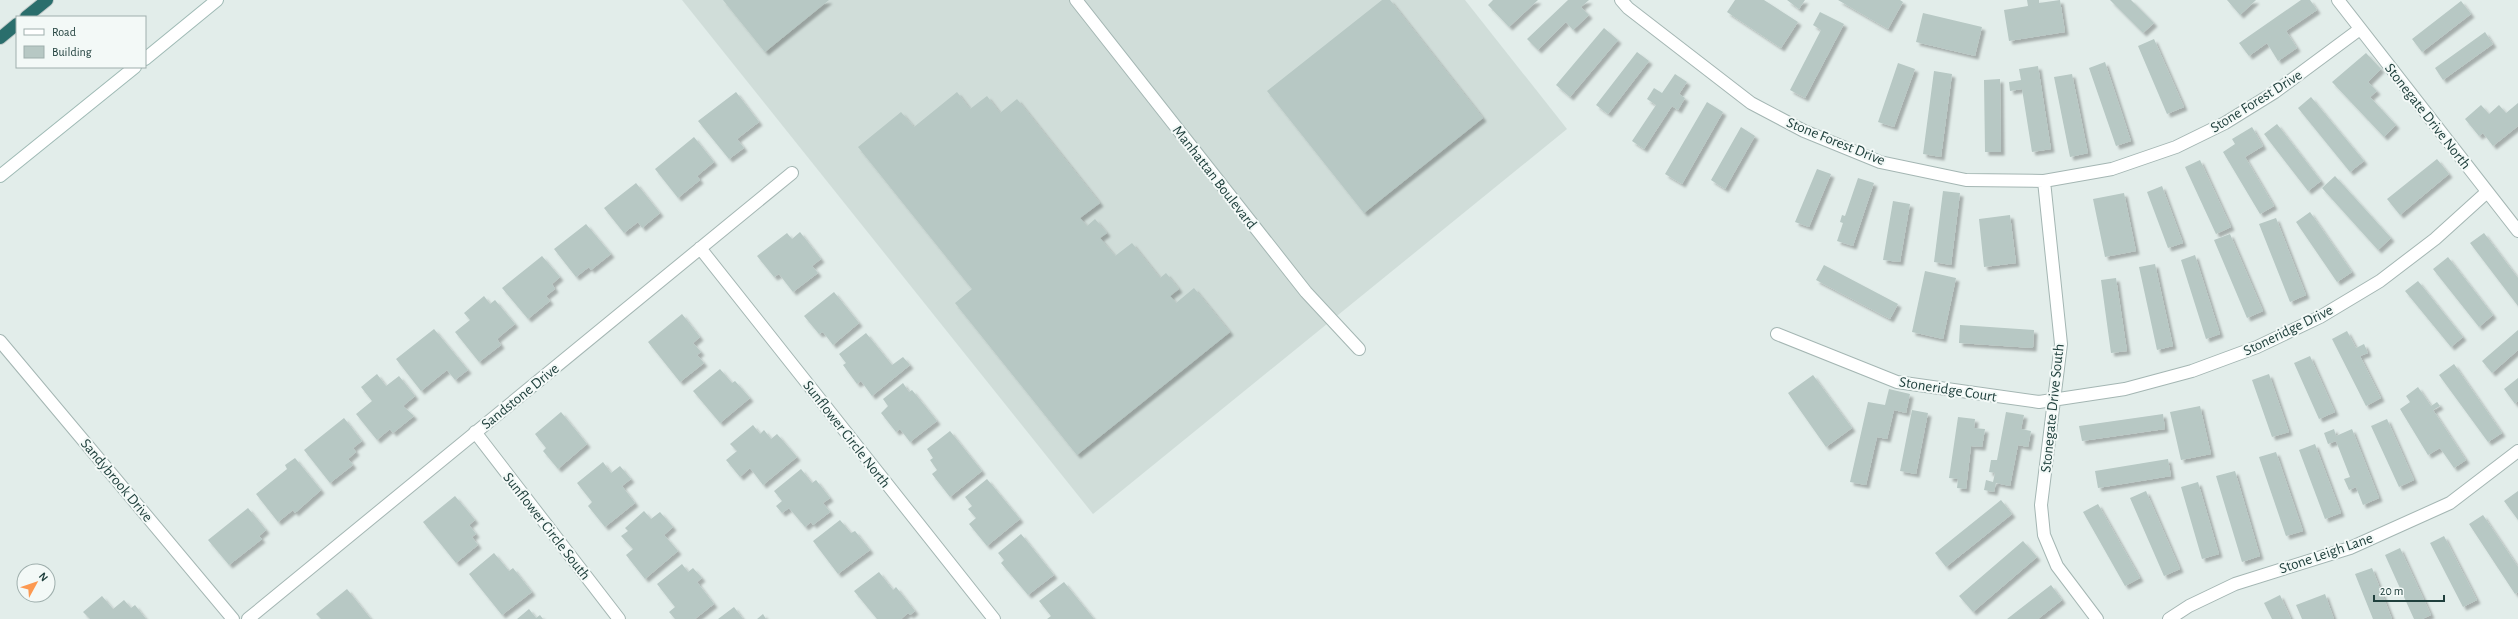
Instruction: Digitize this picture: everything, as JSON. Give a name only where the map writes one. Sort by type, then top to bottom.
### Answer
[{"type":"highway","points":[[27,16],[47,0]]},
{"type":"highway","points":[[0,38],[16,25]]},
{"type":"street","points":[[146,58],[218,0]]},
{"type":"street","name":"Manhattan Boulevard","points":[[1076,0],[1306,292],[1359,349]]},
{"type":"street","name":"Stone Forest Drive","points":[[1621,0],[1628,8],[1751,103],[1804,131],[1880,162],[1958,178],[2044,181],[2112,169],[2176,147],[2218,126],[2275,92],[2360,29]]},
{"type":"street","name":"Stonegate Drive North","points":[[2338,0],[2518,231]]},
{"type":"street","points":[[0,176],[134,68]]},
{"type":"street","name":"Sandstone Drive","points":[[248,619],[792,173]]},
{"type":"street","name":"Stonegate Drive South","points":[[2044,181],[2061,344],[2056,400],[2041,505],[2044,535],[2057,566],[2098,619]]},
{"type":"street","name":"Stoneridge Drive","points":[[2056,400],[2125,389],[2192,371],[2257,347],[2313,320],[2380,281],[2435,239],[2487,192]]},
{"type":"street","name":"Sunflower Circle North","points":[[700,248],[994,619]]},
{"type":"street","name":"Stoneridge Court","points":[[1777,334],[1897,382],[2039,402],[2056,400]]},
{"type":"street","name":"Sandybrook Drive","points":[[0,341],[233,619]]},
{"type":"street","name":"Sunflower Circle South","points":[[476,432],[619,619]]},
{"type":"street","name":"Stone Leigh Lane","points":[[2169,619],[2189,606],[2235,584],[2350,548],[2450,503],[2518,451]]},
{"type":"shaded area","points":[[682,0],[1465,0],[1567,129],[1093,514]]},
{"type":"building","points":[[723,0],[829,0],[765,52]]},
{"type":"building","points":[[1382,0],[1390,0],[1483,118],[1364,213],[1267,91]]},
{"type":"building","points":[[1493,0],[1538,0],[1509,27],[1488,5]]},
{"type":"building","points":[[1568,0],[1589,0],[1581,7],[1589,15],[1573,30],[1566,22],[1538,50],[1527,39]]},
{"type":"building","points":[[1735,0],[1764,0],[1798,22],[1781,48],[1727,12]]},
{"type":"building","points":[[1787,0],[1805,0],[1799,9]]},
{"type":"building","points":[[1838,0],[1900,0],[1903,2],[1888,29]]},
{"type":"building","points":[[2027,0],[2039,0],[2039,3],[2060,0],[2065,32],[2009,41],[2004,10],[2028,6]]},
{"type":"building","points":[[2110,0],[2131,0],[2154,23],[2143,33]]},
{"type":"building","points":[[2227,0],[2256,0],[2240,15]]},
{"type":"building","points":[[2301,0],[2310,0],[2317,10],[2286,31],[2297,48],[2278,61],[2267,43],[2249,56],[2239,43]]},
{"type":"building","points":[[2461,1],[2471,14],[2422,52],[2412,39]]},
{"type":"building","points":[[1820,12],[1844,24],[1805,98],[1790,90],[1821,30],[1813,25]]},
{"type":"building","points":[[1923,13],[1982,27],[1975,56],[1916,42]]},
{"type":"building","points":[[1604,28],[1618,40],[1570,97],[1556,85]]},
{"type":"building","points":[[2485,32],[2493,44],[2443,80],[2435,68]]},
{"type":"building","points":[[2154,39],[2184,107],[2167,114],[2138,46]]},
{"type":"building","points":[[1637,52],[1649,61],[1608,114],[1596,105]]},
{"type":"building","points":[[2366,53],[2381,69],[2368,82],[2377,91],[2370,97],[2396,125],[2384,137],[2332,82]]},
{"type":"building","points":[[2105,62],[2131,141],[2116,146],[2089,68]]},
{"type":"building","points":[[1898,63],[1915,69],[1894,127],[1878,122]]},
{"type":"building","points":[[2038,66],[2051,149],[2032,152],[2022,89],[2010,91],[2009,82],[2021,80],[2019,69]]},
{"type":"building","points":[[1934,71],[1952,74],[1941,157],[1923,154]]},
{"type":"building","points":[[1675,74],[1687,82],[1679,94],[1685,98],[1678,110],[1672,106],[1644,149],[1632,141],[1656,105],[1647,99],[1654,88],[1662,93]]},
{"type":"building","points":[[2072,74],[2088,153],[2070,157],[2054,77]]},
{"type":"building","points":[[2000,79],[2001,152],[1985,152],[1984,80]]},
{"type":"building","points":[[736,92],[759,122],[737,139],[744,148],[729,159],[698,121]]},
{"type":"building","points":[[957,92],[970,109],[987,96],[1000,113],[1017,99],[1100,203],[1080,218],[1087,226],[1095,219],[1107,233],[1100,238],[1115,256],[1132,243],[1160,278],[1166,273],[1179,289],[1170,296],[1176,303],[1194,288],[1230,332],[1077,455],[955,303],[972,289],[858,147],[901,112],[914,127]]},
{"type":"building","points":[[2311,97],[2364,161],[2350,172],[2298,108]]},
{"type":"building","points":[[1707,102],[1723,112],[1682,184],[1665,174]]},
{"type":"building","points":[[2518,103],[2518,126],[2493,146],[2483,133],[2479,136],[2465,119],[2481,105],[2489,114],[2499,105],[2506,113]]},
{"type":"building","points":[[2277,124],[2321,181],[2308,191],[2264,134]]},
{"type":"building","points":[[1741,127],[1755,136],[1725,189],[1711,180]]},
{"type":"building","points":[[2252,127],[2263,146],[2245,157],[2274,206],[2260,214],[2223,152],[2235,144],[2232,139]]},
{"type":"building","points":[[694,137],[714,162],[697,176],[700,180],[678,198],[655,169]]},
{"type":"building","points":[[2437,159],[2449,174],[2400,215],[2387,199]]},
{"type":"building","points":[[2200,160],[2231,227],[2216,234],[2185,167]]},
{"type":"building","points":[[1817,169],[1831,174],[1809,227],[1795,222]]},
{"type":"building","points":[[2335,176],[2391,238],[2378,250],[2322,188]]},
{"type":"building","points":[[1858,178],[1874,183],[1853,246],[1837,241],[1843,223],[1840,222],[1842,215],[1845,216]]},
{"type":"building","points":[[636,183],[660,213],[642,228],[638,222],[624,233],[604,208]]},
{"type":"building","points":[[2162,186],[2183,243],[2168,248],[2147,192]]},
{"type":"building","points":[[1943,191],[1960,193],[1951,265],[1934,262]]},
{"type":"building","points":[[2124,193],[2136,251],[2105,257],[2093,199]]},
{"type":"building","points":[[1893,201],[1910,204],[1900,262],[1883,260]]},
{"type":"building","points":[[2310,212],[2352,272],[2337,282],[2296,222]]},
{"type":"building","points":[[2010,215],[2016,263],[1984,267],[1979,219]]},
{"type":"building","points":[[2276,218],[2306,295],[2290,302],[2259,224]]},
{"type":"building","points":[[586,224],[611,254],[591,270],[589,267],[576,277],[554,249]]},
{"type":"building","points":[[800,232],[821,259],[812,266],[818,273],[793,292],[779,274],[774,277],[757,256],[787,233],[792,239]]},
{"type":"building","points":[[2484,233],[2518,278],[2518,306],[2470,243]]},
{"type":"building","points":[[2230,234],[2263,311],[2247,318],[2214,240]]},
{"type":"building","points":[[2195,255],[2220,334],[2206,339],[2181,260]]},
{"type":"building","points":[[542,256],[560,277],[552,284],[555,289],[546,296],[550,301],[528,319],[502,288]]},
{"type":"building","points":[[2448,257],[2493,315],[2479,327],[2433,269]]},
{"type":"building","points":[[2155,264],[2173,346],[2157,350],[2139,267]]},
{"type":"building","points":[[1824,265],[1898,304],[1890,319],[1816,280]]},
{"type":"building","points":[[1925,271],[1956,278],[1943,339],[1912,332]]},
{"type":"building","points":[[2116,278],[2127,351],[2111,353],[2101,280]]},
{"type":"building","points":[[2418,281],[2463,337],[2451,347],[2405,291]]},
{"type":"building","points":[[834,292],[859,323],[833,345],[823,332],[819,334],[804,316]]},
{"type":"building","points":[[484,296],[490,304],[495,300],[515,324],[497,339],[501,345],[479,362],[455,332],[470,320],[464,313]]},
{"type":"building","points":[[682,314],[700,337],[693,343],[701,352],[697,355],[704,363],[680,382],[648,342]]},
{"type":"building","points":[[1960,325],[2034,330],[2033,348],[1959,343]]},
{"type":"building","points":[[434,329],[468,370],[455,380],[447,370],[421,391],[396,359]]},
{"type":"building","points":[[2518,330],[2518,350],[2492,373],[2482,361]]},
{"type":"building","points":[[2347,331],[2356,348],[2364,344],[2368,353],[2360,356],[2381,398],[2366,406],[2332,339]]},
{"type":"building","points":[[866,333],[892,365],[903,357],[910,365],[872,396],[861,381],[857,384],[843,365],[846,363],[839,354]]},
{"type":"building","points":[[2310,356],[2335,412],[2319,419],[2294,363]]},
{"type":"building","points":[[2454,364],[2502,433],[2488,442],[2439,375]]},
{"type":"building","points":[[720,369],[732,383],[735,381],[750,398],[720,423],[693,391]]},
{"type":"building","points":[[377,374],[386,386],[399,376],[415,396],[403,406],[414,416],[393,433],[390,429],[377,440],[356,414],[372,401],[361,387]]},
{"type":"building","points":[[2269,374],[2289,432],[2272,437],[2252,380]]},
{"type":"building","points":[[1813,375],[1852,428],[1826,447],[1788,393]]},
{"type":"building","points":[[2518,378],[2518,401],[2515,404],[2504,389]]},
{"type":"building","points":[[903,383],[909,392],[912,390],[937,421],[910,442],[900,429],[896,432],[881,413],[888,406],[883,399]]},
{"type":"building","points":[[2418,387],[2431,406],[2437,402],[2440,406],[2433,410],[2466,460],[2454,468],[2440,448],[2428,455],[2400,409],[2410,402],[2406,396]]},
{"type":"building","points":[[1889,389],[1910,394],[1906,413],[1894,410],[1887,439],[1877,437],[1866,485],[1850,482],[1868,402],[1885,405]]},
{"type":"building","points":[[2200,406],[2211,454],[2181,460],[2170,412]]},
{"type":"building","points":[[1912,410],[1928,413],[1916,474],[1900,471]]},
{"type":"building","points":[[561,412],[587,444],[558,469],[543,451],[546,448],[535,434]]},
{"type":"building","points":[[2006,412],[2024,415],[2021,429],[2031,431],[2028,447],[2018,445],[2010,486],[1996,483],[1994,492],[1984,490],[1986,480],[1993,482],[1995,473],[1989,472],[1991,460],[1997,460]]},
{"type":"building","points":[[2163,414],[2165,429],[2082,441],[2079,426]]},
{"type":"building","points":[[1958,417],[1975,419],[1974,428],[1985,429],[1982,447],[1971,446],[1966,489],[1957,488],[1958,479],[1949,478]]},
{"type":"building","points":[[344,418],[362,441],[353,448],[356,452],[348,459],[353,465],[330,483],[304,450]]},
{"type":"building","points":[[2387,419],[2414,480],[2399,487],[2371,426]]},
{"type":"building","points":[[753,425],[760,434],[764,430],[771,439],[777,434],[797,457],[763,485],[750,468],[740,477],[726,460],[737,451],[730,444]]},
{"type":"building","points":[[2334,429],[2336,436],[2352,429],[2379,498],[2363,505],[2356,487],[2349,490],[2344,479],[2350,477],[2336,441],[2328,444],[2324,433]]},
{"type":"building","points":[[950,431],[982,471],[950,497],[932,474],[937,470],[930,460],[933,458],[927,449]]},
{"type":"building","points":[[2315,444],[2341,513],[2325,519],[2299,450]]},
{"type":"building","points":[[2276,452],[2303,531],[2286,536],[2259,457]]},
{"type":"building","points":[[295,458],[321,490],[295,513],[293,510],[278,522],[256,494],[287,469],[285,465]]},
{"type":"building","points":[[2168,459],[2171,476],[2098,488],[2095,471]]},
{"type":"building","points":[[603,462],[611,473],[620,466],[631,479],[622,486],[635,503],[605,527],[588,506],[592,502],[577,483]]},
{"type":"building","points":[[801,469],[812,483],[816,480],[830,498],[823,503],[830,512],[813,525],[811,522],[805,527],[789,508],[782,513],[776,506],[782,501],[774,491]]},
{"type":"building","points":[[2235,471],[2260,556],[2242,562],[2216,476]]},
{"type":"building","points":[[987,479],[1020,519],[987,546],[969,524],[976,518],[968,509],[972,506],[965,497]]},
{"type":"building","points":[[2198,482],[2219,554],[2202,559],[2181,487]]},
{"type":"building","points":[[2146,491],[2180,569],[2164,576],[2130,498]]},
{"type":"building","points":[[2518,491],[2518,520],[2504,501]]},
{"type":"building","points":[[455,496],[475,520],[469,525],[476,534],[472,537],[478,545],[456,563],[423,522]]},
{"type":"building","points":[[2001,500],[2012,514],[1946,567],[1935,553]]},
{"type":"building","points":[[2098,504],[2140,578],[2125,586],[2083,512]]},
{"type":"building","points":[[248,508],[266,530],[259,536],[262,539],[229,565],[208,540]]},
{"type":"building","points":[[644,511],[651,519],[660,512],[673,527],[664,535],[678,551],[645,579],[626,555],[633,549],[621,536],[628,531],[625,528]]},
{"type":"building","points":[[2483,515],[2518,567],[2518,592],[2515,594],[2469,524]]},
{"type":"building","points":[[840,520],[851,533],[855,531],[870,550],[838,574],[813,541]]},
{"type":"building","points":[[1021,534],[1054,575],[1028,595],[1001,563],[1004,560],[998,553]]},
{"type":"building","points":[[2444,536],[2477,600],[2463,607],[2430,543]]},
{"type":"building","points":[[2023,541],[2037,557],[1973,612],[1959,596]]},
{"type":"building","points":[[2400,548],[2431,615],[2422,619],[2414,619],[2385,555]]},
{"type":"building","points":[[494,553],[509,571],[513,568],[532,592],[502,615],[469,574]]},
{"type":"building","points":[[682,564],[688,572],[693,568],[702,578],[697,582],[714,604],[695,619],[675,619],[669,612],[675,607],[657,584]]},
{"type":"building","points":[[2372,568],[2392,619],[2373,619],[2355,574]]},
{"type":"building","points":[[879,572],[893,590],[896,587],[915,611],[910,615],[908,613],[901,619],[877,619],[854,591]]},
{"type":"building","points":[[1064,582],[1094,619],[1047,619],[1051,616],[1039,601]]},
{"type":"building","points":[[2051,585],[2062,600],[2038,619],[2007,619]]},
{"type":"building","points":[[347,589],[371,619],[321,619],[316,614]]},
{"type":"building","points":[[2325,594],[2334,619],[2302,619],[2296,605]]},
{"type":"building","points":[[2280,595],[2291,619],[2272,619],[2264,603]]},
{"type":"building","points":[[102,596],[113,609],[124,600],[131,608],[135,605],[146,619],[90,619],[83,612]]},
{"type":"building","points":[[734,607],[743,619],[718,619]]},
{"type":"building","points":[[529,609],[536,618],[540,615],[543,619],[517,619]]},
{"type":"building","points":[[763,614],[766,619],[757,619]]}]
